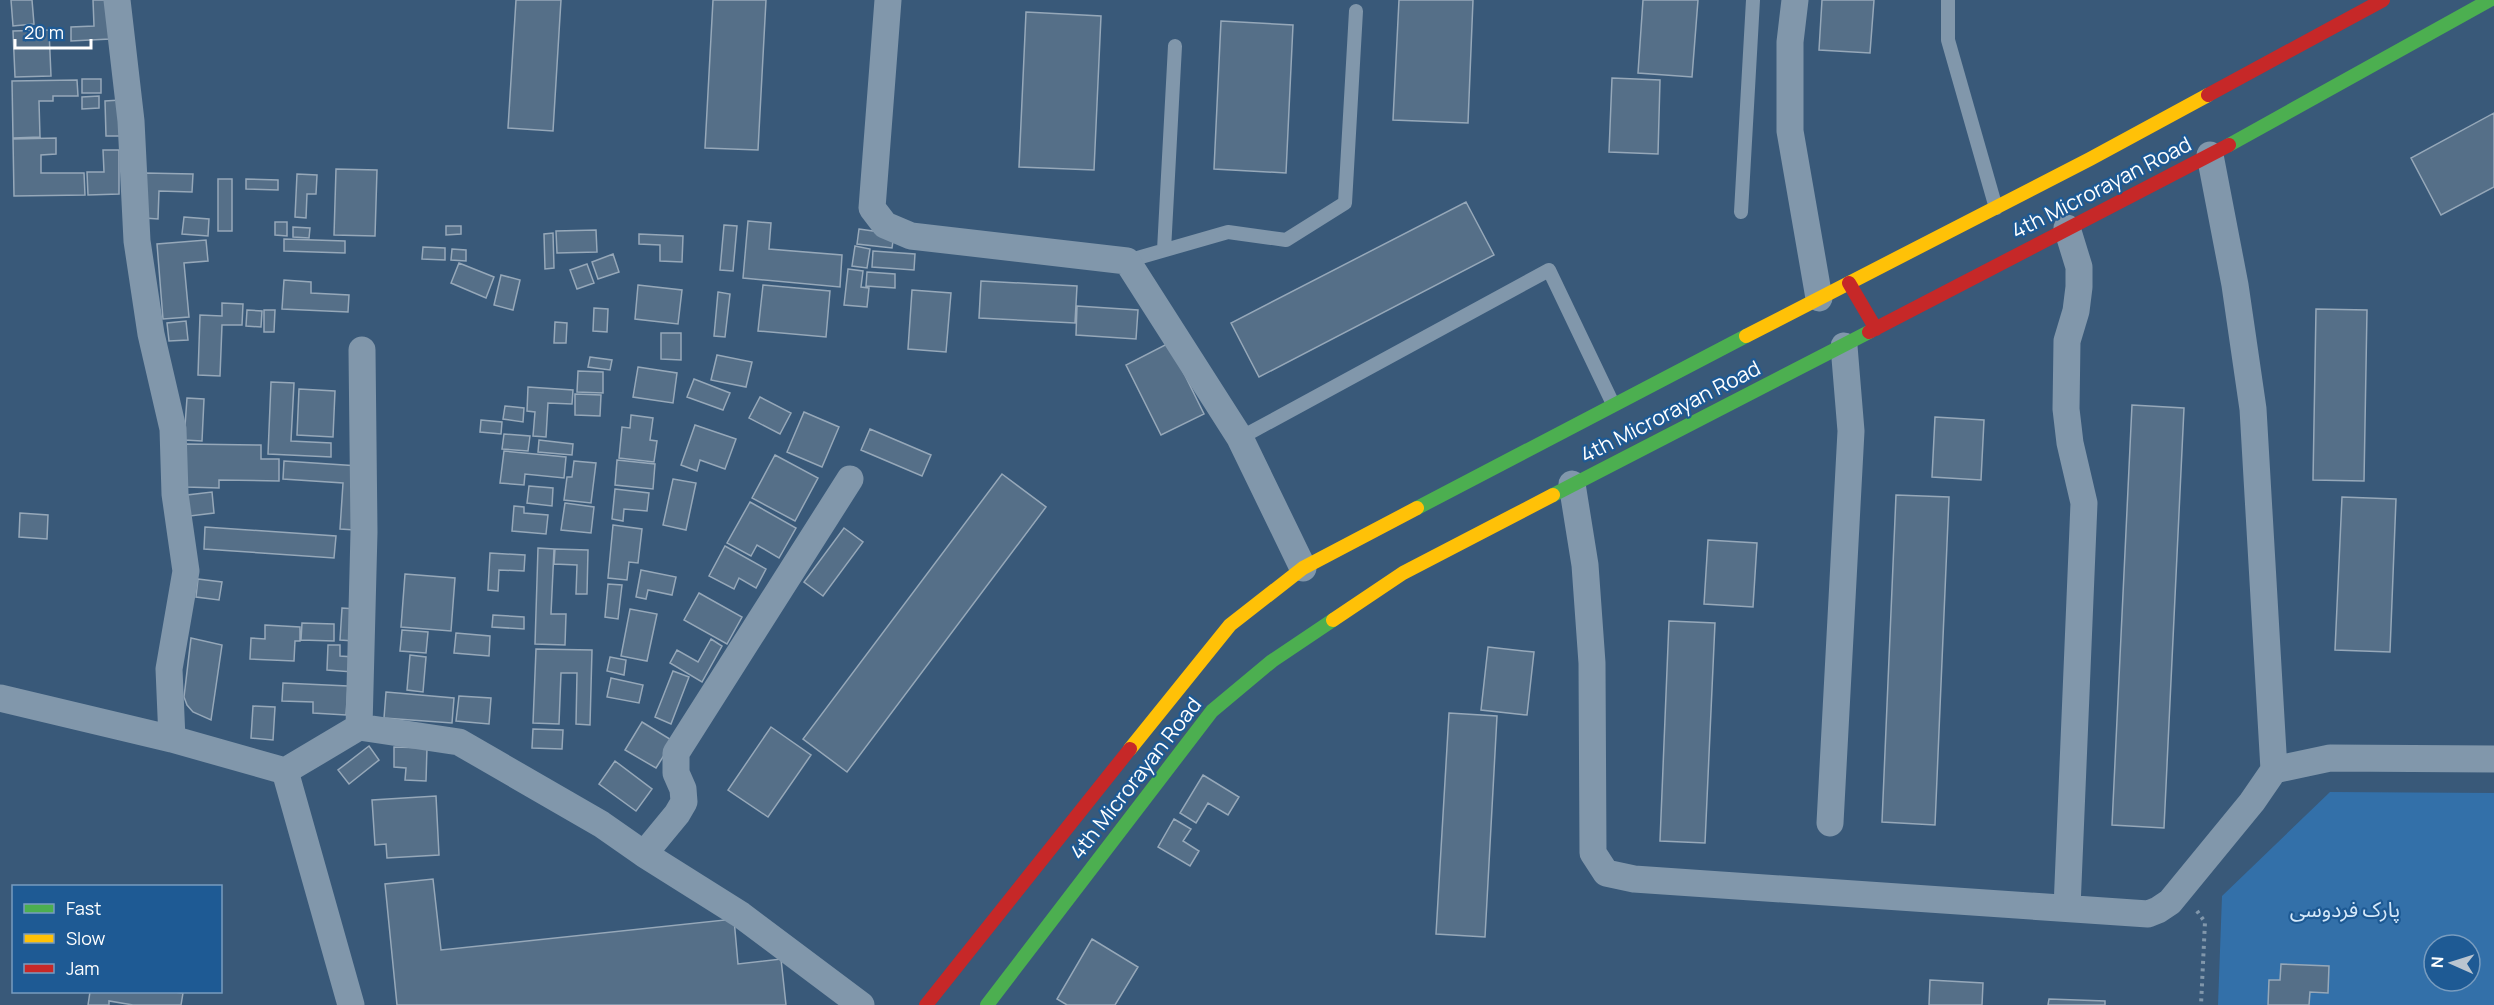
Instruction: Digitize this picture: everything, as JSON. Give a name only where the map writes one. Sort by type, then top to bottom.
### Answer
[{"type":"main road","name":"4th Microrayan Road","points":[[926,1005],[1076,824],[1230,625],[1304,568],[1613,404],[1996,208],[2383,0]]},
{"type":"main road","name":"4th Microrayan Road","points":[[987,1005],[1104,841],[1212,711],[1272,661],[1403,573],[2210,155],[2490,0]]},
{"type":"main road","points":[[1849,283],[1876,329]]},
{"type":"street","points":[[117,0],[130,121],[137,241],[151,334],[174,429],[175,494],[186,571],[170,669],[172,739]]},
{"type":"street","points":[[888,0],[872,208],[885,225],[911,236],[1127,261],[1240,438],[1304,568]]},
{"type":"street","points":[[1795,0],[1790,42],[1790,131],[1819,298]]},
{"type":"street","points":[[1572,484],[1585,565],[1592,663],[1593,853],[1606,873],[1634,879],[2148,914],[2158,910],[2170,902],[2252,802],[2274,770],[2253,409],[2235,285],[2210,155]]},
{"type":"street","points":[[2067,228],[2079,267],[2079,287],[2076,311],[2067,341],[2066,409],[2070,443],[2084,503],[2067,908]]},
{"type":"street","points":[[1830,823],[1851,431],[1844,346]]},
{"type":"street","points":[[358,727],[364,532],[362,350]]},
{"type":"street","points":[[644,854],[684,802],[683,789],[676,773],[675,753],[850,479]]},
{"type":"street","points":[[0,698],[172,739],[285,771],[358,727],[459,742],[601,824],[741,915],[861,1005]]},
{"type":"street","points":[[2274,770],[2330,758],[2494,759]]},
{"type":"street","points":[[285,771],[351,1005]]},
{"type":"lane","points":[[1741,212],[1753,0]]},
{"type":"lane","points":[[1948,0],[1948,40],[1996,208]]},
{"type":"lane","points":[[1127,261],[1228,232],[1286,240],[1345,203],[1356,11]]},
{"type":"lane","points":[[1164,250],[1175,46]]},
{"type":"lane","points":[[1240,438],[1549,270],[1613,404]]},
{"type":"path","points":[[2181,888],[2205,922],[2201,1005]]},
{"type":"green space","name":"پارک فردوسی","points":[[2330,792],[2494,793],[2494,1005],[2218,1005],[2222,896]]},
{"type":"building","points":[[11,0],[32,0],[34,24],[13,26]]},
{"type":"building","points":[[93,0],[108,0],[110,39],[71,41],[71,27],[94,26]]},
{"type":"building","points":[[516,0],[561,0],[553,131],[508,128]]},
{"type":"building","points":[[713,0],[766,0],[758,150],[705,148]]},
{"type":"building","points":[[1399,0],[1473,0],[1468,123],[1393,120]]},
{"type":"building","points":[[1643,0],[1698,0],[1692,77],[1638,73]]},
{"type":"building","points":[[1822,0],[1874,0],[1870,53],[1819,50]]},
{"type":"building","points":[[1026,12],[1101,16],[1094,170],[1019,167]]},
{"type":"building","points":[[1221,21],[1293,25],[1286,173],[1214,169]]},
{"type":"building","points":[[49,30],[51,76],[15,77],[13,31]]},
{"type":"building","points":[[1612,78],[1660,80],[1658,154],[1609,152]]},
{"type":"building","points":[[82,79],[101,79],[101,93],[82,93]]},
{"type":"building","points":[[77,80],[78,96],[53,96],[53,101],[39,101],[40,137],[13,138],[12,81]]},
{"type":"building","points":[[99,96],[99,108],[82,109],[82,97]]},
{"type":"building","points":[[120,100],[120,136],[106,136],[105,101]]},
{"type":"building","points":[[2494,113],[2494,187],[2441,215],[2411,158]]},
{"type":"building","points":[[56,138],[56,154],[41,155],[41,173],[84,173],[85,195],[14,196],[13,139]]},
{"type":"building","points":[[103,150],[119,150],[119,194],[88,195],[87,172],[104,172]]},
{"type":"building","points":[[336,169],[377,170],[375,236],[334,235]]},
{"type":"building","points":[[145,173],[193,174],[192,192],[159,191],[158,219],[144,218]]},
{"type":"building","points":[[297,174],[317,175],[316,194],[307,194],[306,218],[295,217]]},
{"type":"building","points":[[218,179],[232,179],[232,231],[218,231]]},
{"type":"building","points":[[246,179],[278,180],[278,190],[246,189]]},
{"type":"building","points":[[1466,202],[1494,255],[1259,377],[1231,323]]},
{"type":"building","points":[[184,217],[209,219],[208,236],[182,234]]},
{"type":"building","points":[[748,221],[771,223],[769,249],[842,255],[840,287],[743,278]]},
{"type":"building","points":[[275,222],[287,222],[287,236],[275,235]]},
{"type":"building","points":[[724,225],[737,226],[733,271],[720,270]]},
{"type":"building","points":[[446,226],[461,226],[461,234],[446,235]]},
{"type":"building","points":[[293,227],[310,228],[309,238],[293,237]]},
{"type":"building","points":[[859,229],[894,234],[892,248],[857,244]]},
{"type":"building","points":[[596,230],[597,252],[557,253],[556,231]]},
{"type":"building","points":[[553,233],[554,268],[545,269],[544,234]]},
{"type":"building","points":[[639,234],[683,236],[682,262],[660,261],[660,245],[639,244]]},
{"type":"building","points":[[284,239],[345,241],[345,253],[284,251]]},
{"type":"building","points":[[206,240],[208,261],[184,263],[189,317],[163,319],[157,244]]},
{"type":"building","points":[[855,246],[870,249],[867,268],[852,266]]},
{"type":"building","points":[[423,247],[445,248],[445,260],[422,259]]},
{"type":"building","points":[[452,249],[466,250],[466,261],[451,260]]},
{"type":"building","points":[[873,251],[915,254],[914,270],[872,267]]},
{"type":"building","points":[[613,254],[619,272],[598,279],[592,262]]},
{"type":"building","points":[[459,263],[494,277],[486,298],[451,283]]},
{"type":"building","points":[[587,264],[594,283],[577,289],[570,270]]},
{"type":"building","points":[[848,269],[863,271],[861,287],[869,288],[867,307],[844,305]]},
{"type":"building","points":[[867,272],[895,274],[895,288],[866,286]]},
{"type":"building","points":[[501,275],[520,280],[513,310],[494,305]]},
{"type":"building","points":[[284,280],[311,282],[311,293],[349,295],[348,312],[282,309]]},
{"type":"building","points":[[981,281],[1077,286],[1075,323],[979,318]]},
{"type":"building","points":[[638,285],[682,290],[678,324],[635,319]]},
{"type":"building","points":[[763,285],[830,291],[826,337],[758,331]]},
{"type":"building","points":[[912,290],[951,293],[946,352],[908,349]]},
{"type":"building","points":[[718,292],[730,294],[725,337],[714,336]]},
{"type":"building","points":[[222,303],[243,304],[242,325],[222,325],[220,376],[198,375],[200,315],[222,316]]},
{"type":"building","points":[[1077,306],[1138,310],[1136,339],[1076,335]]},
{"type":"building","points":[[594,308],[608,309],[607,332],[593,331]]},
{"type":"building","points":[[2316,309],[2367,310],[2364,481],[2313,480]]},
{"type":"building","points":[[247,310],[262,311],[261,327],[246,326]]},
{"type":"building","points":[[264,310],[275,310],[274,332],[264,332]]},
{"type":"building","points":[[186,321],[188,340],[169,341],[167,323]]},
{"type":"building","points":[[555,322],[567,323],[566,343],[554,343]]},
{"type":"building","points":[[661,333],[681,333],[681,360],[661,359]]},
{"type":"building","points":[[1169,343],[1204,414],[1161,435],[1126,365]]},
{"type":"building","points":[[717,355],[752,362],[746,387],[711,380]]},
{"type":"building","points":[[590,357],[612,360],[610,370],[588,367]]},
{"type":"building","points":[[638,367],[677,373],[673,403],[633,397]]},
{"type":"building","points":[[578,371],[603,372],[603,393],[577,392]]},
{"type":"building","points":[[694,379],[730,393],[723,410],[687,397]]},
{"type":"building","points":[[271,382],[294,383],[291,441],[331,443],[331,457],[268,454]]},
{"type":"building","points":[[528,387],[573,390],[572,404],[548,403],[546,437],[533,436],[535,412],[527,411]]},
{"type":"building","points":[[299,389],[335,391],[333,437],[297,435]]},
{"type":"building","points":[[575,394],[601,395],[600,416],[575,415]]},
{"type":"building","points":[[760,397],[791,413],[780,434],[749,418]]},
{"type":"building","points":[[187,398],[204,399],[202,441],[184,440]]},
{"type":"building","points":[[2132,405],[2184,408],[2164,828],[2112,825]]},
{"type":"building","points":[[505,406],[524,408],[523,422],[503,419]]},
{"type":"building","points":[[804,412],[839,427],[822,467],[787,452]]},
{"type":"building","points":[[631,415],[653,418],[650,440],[657,441],[654,462],[619,458],[622,427],[630,428]]},
{"type":"building","points":[[1935,417],[1984,420],[1981,480],[1932,477]]},
{"type":"building","points":[[481,420],[502,422],[501,434],[480,432]]},
{"type":"building","points":[[695,425],[736,439],[725,469],[700,460],[697,471],[681,465]]},
{"type":"building","points":[[870,429],[931,455],[922,476],[861,450]]},
{"type":"building","points":[[504,434],[530,436],[528,451],[502,449]]},
{"type":"building","points":[[539,440],[573,444],[572,455],[538,452]]},
{"type":"building","points":[[186,444],[261,445],[261,459],[279,459],[279,481],[219,480],[219,488],[186,487]]},
{"type":"building","points":[[504,451],[566,457],[564,478],[525,474],[524,485],[500,483]]},
{"type":"building","points":[[775,455],[818,478],[795,521],[752,498]]},
{"type":"building","points":[[617,460],[655,464],[653,489],[615,485]]},
{"type":"building","points":[[284,461],[359,466],[355,530],[340,529],[343,483],[283,479]]},
{"type":"building","points":[[574,461],[596,463],[591,503],[564,500],[567,477],[572,477]]},
{"type":"building","points":[[1002,474],[1046,507],[847,772],[803,739]]},
{"type":"building","points":[[673,479],[696,483],[686,530],[663,525]]},
{"type":"building","points":[[529,486],[553,488],[552,506],[527,503]]},
{"type":"building","points":[[615,489],[649,493],[647,511],[624,509],[623,521],[612,519]]},
{"type":"building","points":[[212,492],[214,513],[190,516],[187,495]]},
{"type":"building","points":[[1896,495],[1949,497],[1935,825],[1882,822]]},
{"type":"building","points":[[2342,497],[2396,499],[2390,652],[2335,650]]},
{"type":"building","points":[[750,502],[796,528],[779,558],[757,545],[751,556],[727,543]]},
{"type":"building","points":[[565,503],[594,507],[591,533],[561,530]]},
{"type":"building","points":[[514,506],[524,507],[524,513],[548,515],[546,534],[512,531]]},
{"type":"building","points":[[20,513],[48,515],[47,539],[19,537]]},
{"type":"building","points":[[613,525],[642,529],[638,563],[629,562],[627,580],[608,578]]},
{"type":"building","points":[[205,527],[336,536],[334,558],[204,549]]},
{"type":"building","points":[[844,528],[863,542],[823,596],[804,582]]},
{"type":"building","points":[[1708,540],[1757,543],[1753,607],[1704,604]]},
{"type":"building","points":[[725,546],[766,569],[756,588],[739,578],[734,589],[709,576]]},
{"type":"building","points":[[538,548],[554,549],[551,614],[566,614],[565,645],[535,644]]},
{"type":"building","points":[[555,549],[588,550],[587,594],[576,594],[577,565],[554,564]]},
{"type":"building","points":[[490,553],[525,555],[524,571],[499,570],[498,591],[488,590]]},
{"type":"building","points":[[641,570],[676,577],[672,595],[648,590],[646,599],[636,597]]},
{"type":"building","points":[[405,574],[455,578],[451,631],[401,627]]},
{"type":"building","points":[[198,579],[222,582],[219,600],[196,597]]},
{"type":"building","points":[[608,584],[622,585],[618,619],[605,617]]},
{"type":"building","points":[[699,593],[742,617],[727,644],[684,620]]},
{"type":"building","points":[[342,608],[356,609],[354,641],[340,640]]},
{"type":"building","points":[[630,609],[657,614],[647,661],[621,656]]},
{"type":"building","points":[[493,615],[524,617],[524,629],[492,627]]},
{"type":"building","points":[[1669,621],[1715,623],[1705,843],[1660,841]]},
{"type":"building","points":[[302,623],[334,624],[334,641],[301,640]]},
{"type":"building","points":[[265,625],[300,627],[300,641],[295,641],[294,661],[250,659],[251,638],[265,639]]},
{"type":"building","points":[[402,630],[428,632],[426,653],[400,651]]},
{"type":"building","points":[[456,633],[490,636],[489,656],[454,653]]},
{"type":"building","points":[[191,638],[222,645],[211,720],[193,712],[184,697]]},
{"type":"building","points":[[711,639],[722,646],[702,682],[670,663],[677,650],[698,662]]},
{"type":"building","points":[[328,645],[340,645],[340,656],[354,657],[353,672],[327,670]]},
{"type":"building","points":[[1488,647],[1534,652],[1527,715],[1481,710]]},
{"type":"building","points":[[536,649],[592,650],[590,725],[576,724],[577,673],[561,673],[559,724],[533,723]]},
{"type":"building","points":[[410,655],[426,657],[423,692],[407,690]]},
{"type":"building","points":[[610,657],[626,660],[624,675],[607,671]]},
{"type":"building","points":[[673,671],[689,677],[671,724],[655,717]]},
{"type":"building","points":[[611,678],[643,685],[639,703],[607,697]]},
{"type":"building","points":[[283,683],[348,686],[346,715],[313,713],[313,702],[282,701]]},
{"type":"building","points":[[386,692],[454,698],[452,723],[384,718]]},
{"type":"building","points":[[459,696],[491,698],[489,724],[456,721]]},
{"type":"building","points":[[253,706],[275,707],[273,740],[251,738]]},
{"type":"building","points":[[1449,713],[1497,716],[1485,937],[1436,934]]},
{"type":"building","points":[[642,722],[673,741],[656,768],[625,750]]},
{"type":"building","points":[[771,727],[811,755],[768,817],[728,790]]},
{"type":"building","points":[[533,729],[563,730],[562,749],[532,748]]},
{"type":"building","points":[[369,746],[379,760],[349,784],[338,770]]},
{"type":"building","points":[[394,747],[427,748],[426,781],[405,780],[406,768],[394,767]]},
{"type":"building","points":[[615,761],[652,789],[636,811],[599,784]]},
{"type":"building","points":[[1203,775],[1239,797],[1228,815],[1208,803],[1196,823],[1180,813]]},
{"type":"building","points":[[436,796],[439,855],[387,858],[386,844],[375,845],[372,800]]},
{"type":"building","points":[[1174,819],[1191,829],[1183,841],[1199,851],[1190,866],[1158,847]]},
{"type":"building","points":[[433,879],[441,950],[734,919],[738,964],[781,959],[786,1005],[397,1005],[385,884]]},
{"type":"building","points":[[1092,939],[1138,967],[1115,1005],[1067,1005],[1057,999]]},
{"type":"building","points":[[2281,964],[2329,966],[2328,993],[2310,992],[2309,1005],[2268,1005],[2269,980],[2280,980]]},
{"type":"building","points":[[1930,980],[1983,983],[1982,1005],[1929,1005]]},
{"type":"building","points":[[90,993],[183,993],[181,1005],[133,1005],[109,1001],[109,1005],[88,1005]]},
{"type":"building","points":[[2049,999],[2105,1001],[2105,1005],[2048,1005]]},
{"type":"traffic: fast","points":[[2229,145],[2490,0]]},
{"type":"traffic: fast","points":[[1553,495],[1869,332]]},
{"type":"traffic: fast","points":[[1417,508],[1746,336]]},
{"type":"traffic: fast","points":[[987,1005],[1212,711],[1272,661],[1333,620]]},
{"type":"traffic: slow","points":[[1746,336],[2090,159],[2208,95]]},
{"type":"traffic: slow","points":[[1333,620],[1403,573],[1553,495]]},
{"type":"traffic: slow","points":[[1130,749],[1230,625],[1303,568],[1417,508]]},
{"type":"traffic: jam","points":[[2208,95],[2383,0]]},
{"type":"traffic: jam","points":[[1869,332],[2229,145]]},
{"type":"traffic: jam","points":[[1849,283],[1876,329]]},
{"type":"traffic: jam","points":[[926,1005],[1130,749]]}]
